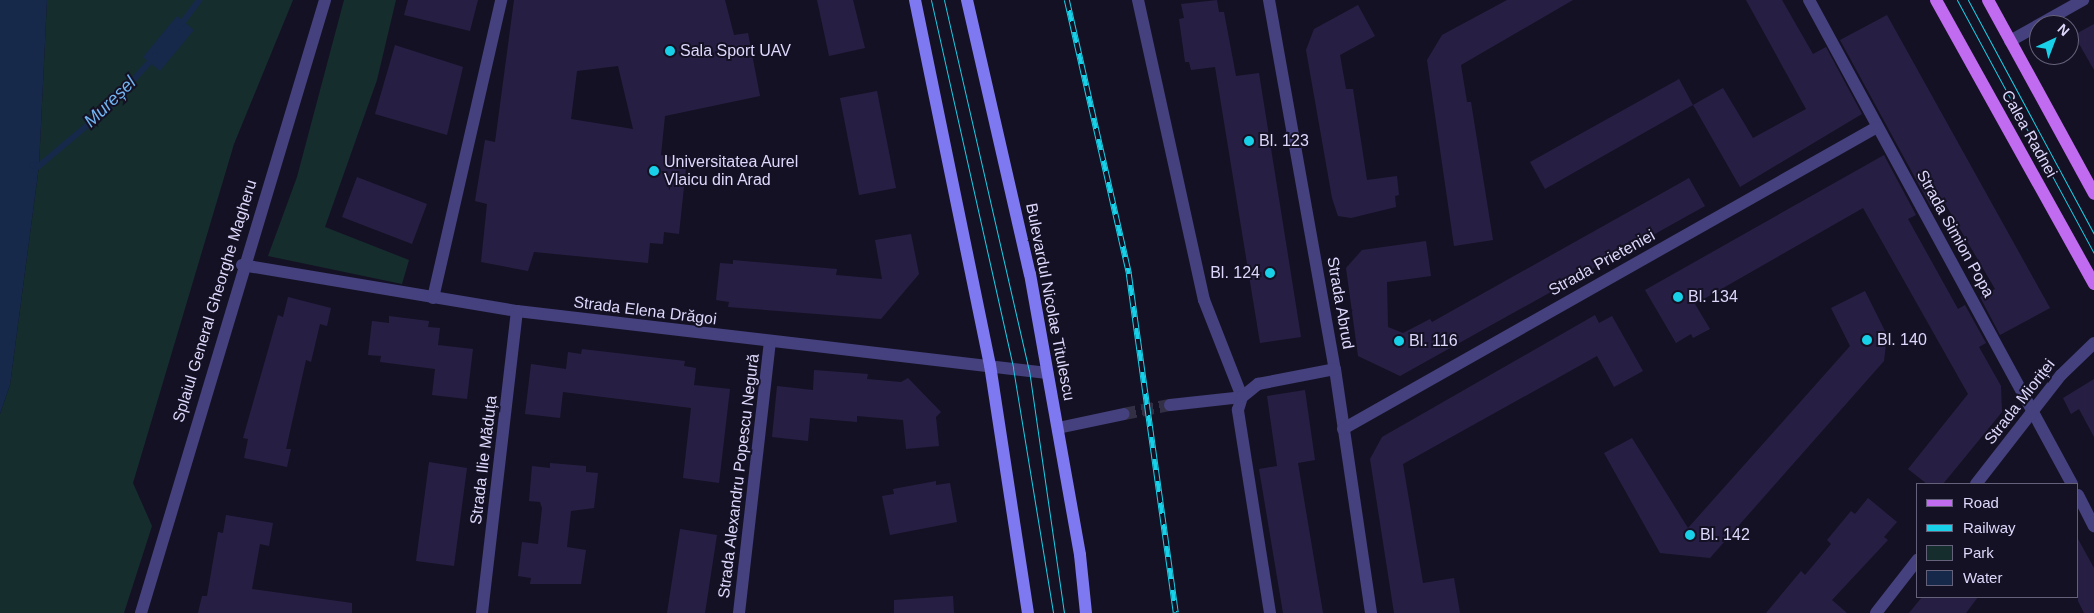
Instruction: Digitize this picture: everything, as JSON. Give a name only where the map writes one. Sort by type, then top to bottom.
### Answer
[{"type":"main road","points":[[915,0],[990,365],[1028,613]]},
{"type":"main road","name":"Bulevardul Nicolae Titulescu","points":[[966,0],[998,125],[1058,428],[1086,613]]},
{"type":"main road","name":"Calea Radnei","points":[[1936,0],[2094,284]]},
{"type":"main road","name":"Calea Radnei","points":[[1988,0],[2094,194]]},
{"type":"street","name":"Splaiul General Gheorghe Magheru","points":[[141,613],[242,265],[325,0]]},
{"type":"street","points":[[433,298],[501,0]]},
{"type":"street","points":[[1138,0],[1204,300],[1242,397],[1238,425],[1270,613]]},
{"type":"street","name":"Strada Abrud","points":[[1269,0],[1336,369],[1343,429],[1371,613]]},
{"type":"street","name":"Strada Simion Popa","points":[[1809,0],[2071,483]]},
{"type":"street","points":[[2010,40],[2083,0]]},
{"type":"street","name":"Strada Prieteniei","points":[[1343,429],[1877,127]]},
{"type":"street","name":"Strada Elena Drăgoi","points":[[242,265],[517,311],[770,343],[990,365],[1047,373]]},
{"type":"street","name":"Strada Ilie Măduța","points":[[482,613],[517,311]]},
{"type":"street","name":"Strada Alexandru Popescu Negură","points":[[739,613],[770,343]]},
{"type":"street","name":"Strada Mioriței","points":[[1977,483],[2033,410],[2094,343]]},
{"type":"street","points":[[1170,405],[1242,397],[1258,384],[1278,378],[1336,369]]},
{"type":"street","points":[[1058,428],[1124,414]]},
{"type":"street","points":[[2079,497],[2094,526]]},
{"type":"street","points":[[1876,613],[1916,562]]},
{"type":"green space","points":[[47,0],[293,0],[234,144],[133,483],[152,526],[124,613],[0,613],[0,414],[10,385],[39,166]]},
{"type":"green space","points":[[344,0],[396,0],[377,80],[325,227],[409,260],[402,284],[268,256],[297,177]]},
{"type":"water","points":[[0,0],[47,0],[39,166],[10,385],[0,414]]},
{"type":"water","points":[[177,16],[194,30],[160,71],[143,57]]},
{"type":"building","points":[[408,0],[478,0],[470,31],[404,15]]},
{"type":"building","points":[[514,0],[725,0],[734,35],[748,33],[760,96],[665,116],[661,155],[674,157],[673,167],[686,168],[679,234],[664,232],[663,244],[650,243],[648,263],[534,252],[528,271],[481,262],[487,204],[475,201],[485,140],[495,142]],"holes":[[[618,66],[633,129],[571,119],[577,71]]]},
{"type":"building","points":[[817,0],[853,0],[865,48],[829,56]]},
{"type":"building","points":[[1217,0],[1219,12],[1224,12],[1236,76],[1259,73],[1301,337],[1260,343],[1215,67],[1191,70],[1189,62],[1185,62],[1179,19],[1184,18],[1181,4]]},
{"type":"building","points":[[1507,0],[1573,0],[1461,65],[1467,102],[1471,102],[1493,240],[1454,246],[1427,60],[1442,35]]},
{"type":"building","points":[[1746,0],[1782,0],[1813,54],[1826,47],[1862,114],[1740,187],[1693,105],[1723,88],[1753,138],[1806,109]]},
{"type":"building","points":[[1358,5],[1375,36],[1340,55],[1346,89],[1353,89],[1367,180],[1397,176],[1399,195],[1395,196],[1396,207],[1351,218],[1338,216],[1332,198],[1306,50],[1314,29]]},
{"type":"building","points":[[1887,15],[2050,308],[2000,335],[1980,297],[1995,289],[1943,200],[1931,207],[1840,40]]},
{"type":"building","points":[[2094,24],[2094,70],[2079,44],[2079,32]]},
{"type":"building","points":[[395,45],[463,67],[447,135],[375,114]]},
{"type":"building","points":[[1679,79],[1693,105],[1545,189],[1530,162]]},
{"type":"building","points":[[877,91],[896,188],[859,195],[840,98]]},
{"type":"building","points":[[1884,155],[1916,215],[1908,219],[1958,309],[1965,305],[1986,343],[1979,347],[2001,386],[2002,412],[1944,483],[1926,483],[1908,469],[1968,394],[1863,208],[1695,304],[1710,329],[1693,338],[1691,334],[1676,343],[1645,290]]},
{"type":"building","points":[[357,177],[427,204],[412,244],[342,217]]},
{"type":"building","points":[[1689,178],[1705,206],[1400,376],[1358,356],[1346,268],[1362,250],[1426,241],[1431,276],[1387,282],[1388,327],[1403,333],[1430,319],[1432,322]]},
{"type":"building","points":[[911,234],[919,274],[881,319],[728,307],[729,302],[716,300],[720,263],[733,264],[733,260],[837,269],[836,275],[882,279],[875,240]]},
{"type":"building","points":[[1865,291],[1887,335],[1884,361],[1710,558],[1660,553],[1604,453],[1632,438],[1688,528],[1850,346],[1831,308]]},
{"type":"building","points":[[288,297],[331,308],[327,326],[320,324],[311,362],[306,360],[286,449],[291,449],[287,467],[244,458],[248,439],[243,438],[278,315],[283,317]]},
{"type":"building","points":[[1595,315],[1599,323],[1612,316],[1643,371],[1614,387],[1597,356],[1403,464],[1423,583],[1454,578],[1460,613],[1394,613],[1370,459],[1382,437]]},
{"type":"building","points":[[389,316],[429,321],[428,327],[440,328],[438,345],[473,349],[467,399],[432,395],[435,369],[380,362],[381,356],[368,355],[372,321],[389,323]]},
{"type":"building","points":[[582,349],[685,361],[684,366],[696,368],[694,385],[730,389],[719,483],[683,478],[691,408],[563,392],[560,418],[525,414],[531,364],[566,369],[568,352],[581,354]]},
{"type":"building","points":[[814,370],[868,374],[867,379],[901,382],[908,378],[941,412],[936,417],[939,446],[906,449],[903,420],[857,416],[857,422],[810,418],[808,441],[772,437],[777,386],[813,390]]},
{"type":"building","points":[[2094,379],[2094,437],[2079,409],[2071,414],[2063,398]]},
{"type":"building","points":[[1305,390],[1315,460],[1298,463],[1323,613],[1283,613],[1259,469],[1277,466],[1267,396]]},
{"type":"building","points":[[429,462],[467,468],[454,566],[416,561]]},
{"type":"building","points":[[550,463],[586,466],[586,472],[598,473],[594,508],[571,511],[567,547],[586,550],[581,584],[530,584],[531,578],[518,576],[522,542],[538,544],[542,508],[540,502],[529,501],[532,466],[550,468]]},
{"type":"building","points":[[936,481],[936,485],[950,483],[957,522],[890,535],[882,496],[894,494],[893,489]]},
{"type":"building","points":[[1868,498],[1897,522],[1884,537],[1888,540],[1832,600],[1847,613],[1766,613],[1801,571],[1805,575],[1831,544],[1827,540],[1851,511],[1855,514]]},
{"type":"building","points":[[226,515],[273,523],[269,546],[260,544],[252,589],[352,603],[352,613],[198,613],[202,596],[207,596],[218,532],[223,533]]},
{"type":"building","points":[[680,529],[717,535],[705,613],[667,613]]},
{"type":"building","points":[[2079,541],[2094,568],[2094,613],[2084,613],[2078,601]]},
{"type":"building","points":[[953,596],[954,613],[894,613],[894,600]]},
{"type":"building","points":[[1921,598],[1977,598],[1966,613],[1909,613]]},
{"type":"waterway","name":"Mureșel","points":[[179,27],[199,0]]},
{"type":"waterway","name":"Mureșel","points":[[32,165],[39,166],[109,107],[155,56]]},
{"type":"tunnel","points":[[1124,414],[1170,405]]},
{"type":"tram line","points":[[931,0],[1013,368],[1053,613]]},
{"type":"tram line","points":[[944,0],[1029,370],[1064,613]]},
{"type":"tram line","points":[[1957,0],[2094,253]]},
{"type":"tram line","points":[[1968,0],[2094,234]]},
{"type":"railway","points":[[1067,0],[1129,274],[1176,613]]},
{"type":"place","name":"Sala Sport UAV","points":[[670,51]]},
{"type":"place","name":"Bl. 123","points":[[1249,141]]},
{"type":"place","name":"Universitatea Aurel Vlaicu din Arad","points":[[654,171]]},
{"type":"place","name":"Bl. 124","points":[[1270,273]]},
{"type":"place","name":"Bl. 134","points":[[1678,297]]},
{"type":"place","name":"Bl. 140","points":[[1867,340]]},
{"type":"place","name":"Bl. 116","points":[[1399,341]]},
{"type":"place","name":"Bl. 142","points":[[1690,535]]}]
